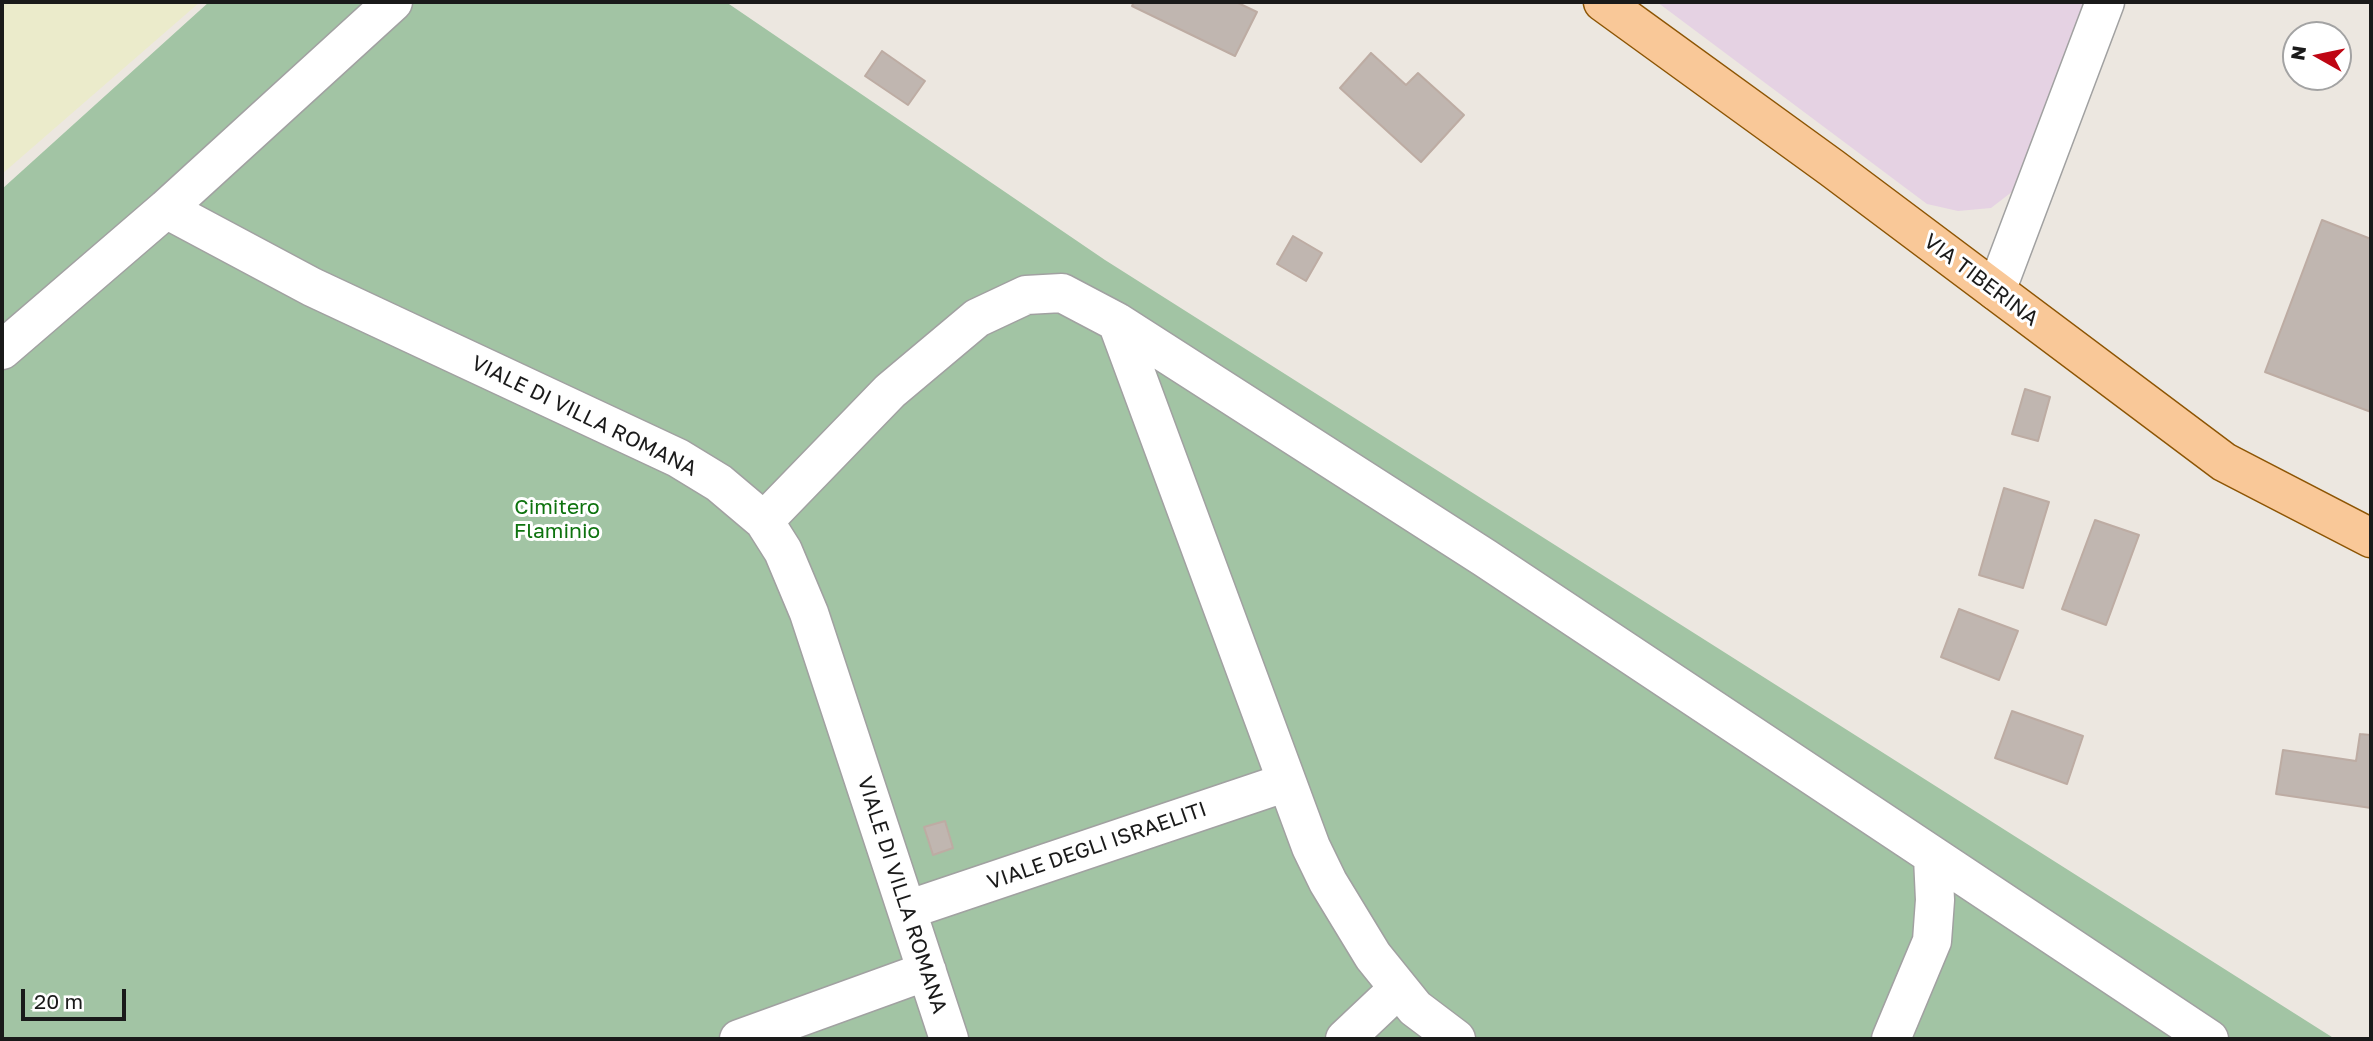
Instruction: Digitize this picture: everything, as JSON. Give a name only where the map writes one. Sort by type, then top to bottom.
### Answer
[{"type":"main road","name":"VIA TIBERINA","points":[[1603,2],[1832,168],[2224,463],[2371,538]]},
{"type":"lane","points":[[2,349],[166,209],[393,2]]},
{"type":"lane","points":[[1996,291],[2105,2]]},
{"type":"lane","name":"VIALE DI VILLA ROMANA","points":[[166,209],[312,287],[678,458],[719,483],[764,521],[783,551],[809,613],[948,1039]]},
{"type":"lane","points":[[764,521],[890,391],[977,318],[1026,295],[1062,293],[1117,322],[1485,558],[2209,1039]]},
{"type":"lane","points":[[1117,322],[1311,846],[1328,882],[1373,956],[1415,1009],[1456,1039]]},
{"type":"lane","name":"VIALE DEGLI ISRAELITI","points":[[907,910],[1287,782]]},
{"type":"lane","points":[[1891,1039],[1932,941],[1936,900],[1933,857]]},
{"type":"lane","points":[[738,1039],[927,971]]},
{"type":"lane","points":[[1345,1039],[1399,988]]},
{"type":"shaded area","points":[[1657,2],[2087,2],[2017,188],[1991,208],[1958,211],[1927,204]]},
{"type":"green space","points":[[2,2],[200,2],[2,174]]},
{"type":"green space","name":"Cimitero Flaminio","points":[[209,2],[726,2],[1105,260],[2335,1039],[2,1039],[2,189]]},
{"type":"building","points":[[1134,2],[1236,2],[1257,12],[1235,56],[1132,6]]},
{"type":"building","points":[[882,51],[925,81],[908,105],[865,76]]},
{"type":"building","points":[[1371,53],[1406,85],[1418,73],[1464,115],[1421,162],[1340,88]]},
{"type":"building","points":[[2322,220],[2371,239],[2371,412],[2265,372]]},
{"type":"building","points":[[1293,236],[1322,253],[1306,281],[1277,264]]},
{"type":"building","points":[[2025,389],[2050,397],[2038,441],[2012,434]]},
{"type":"building","points":[[2004,488],[2049,502],[2023,588],[1979,575]]},
{"type":"building","points":[[2095,520],[2139,535],[2106,625],[2062,609]]},
{"type":"building","points":[[1959,609],[2018,631],[1999,680],[1941,657]]},
{"type":"building","points":[[2012,711],[2083,736],[2067,784],[1995,758]]},
{"type":"building","points":[[2360,734],[2371,735],[2371,808],[2276,794],[2283,750],[2356,761]]},
{"type":"building","points":[[945,821],[953,848],[933,855],[924,827]]}]
